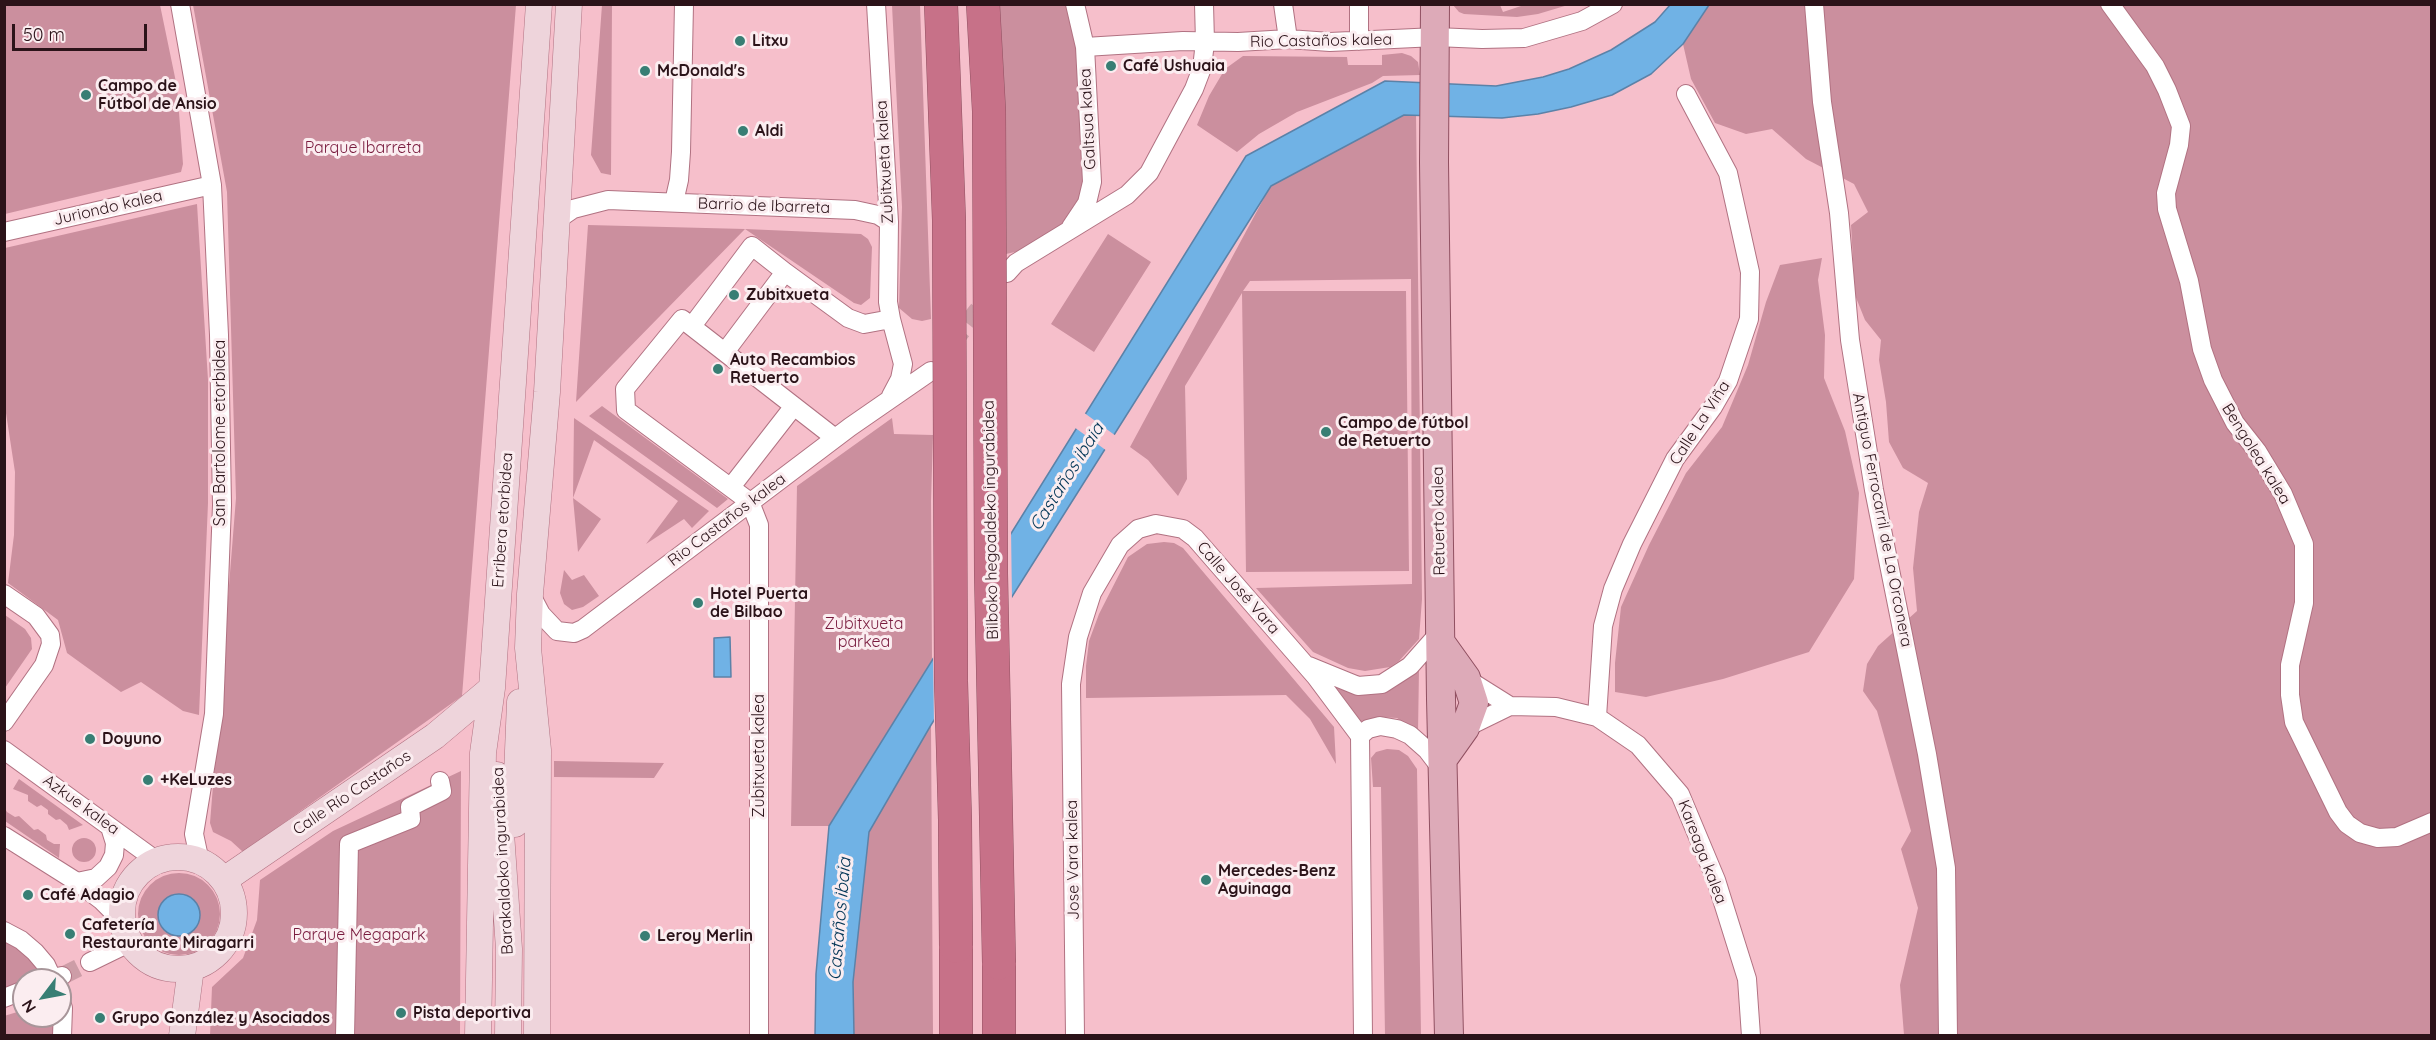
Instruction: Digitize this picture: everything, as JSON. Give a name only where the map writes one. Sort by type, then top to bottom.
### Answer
[{"type":"highway","points":[[941,4],[949,220],[951,681],[955,820],[956,1035]]},
{"type":"highway","name":"Bilboko hegoaldeko ingurabidea","points":[[983,4],[989,111],[991,573],[999,1035]]},
{"type":"main road","name":"Erribera etorbidea","points":[[478,1035],[483,753],[492,688],[539,4]]},
{"type":"main road","name":"Erribera etorbidea","points":[[537,1035],[538,750],[528,648],[530,594],[547,392],[569,4]]},
{"type":"main road","points":[[1435,4],[1436,37]]},
{"type":"main road","name":"Retuerto kalea","points":[[1436,37],[1434,162],[1449,1035]]},
{"type":"main road","points":[[1441,637],[1466,678],[1474,703],[1465,729],[1443,765]]},
{"type":"main road","name":"Erribera etorbidea","points":[[509,949],[522,663],[528,648]]},
{"type":"main road","points":[[435,736],[492,688]]},
{"type":"main road","name":"Barakaldoko ingurabidea","points":[[492,688],[509,949],[508,1035]]},
{"type":"main road","points":[[435,736],[462,735],[483,753]]},
{"type":"main road","name":"Calle Río Castaños","points":[[224,880],[435,736]]},
{"type":"main road","points":[[178,857],[200,862],[213,869],[224,880],[231,897],[234,915],[230,933],[222,949],[208,961],[191,968],[172,969],[154,964],[139,954],[127,932],[123,902],[129,885],[141,871],[157,861],[178,857]]},
{"type":"main road","points":[[180,1033],[191,968]]},
{"type":"street","name":"San Bartolome etorbidea","points":[[180,4],[212,185],[219,334],[222,506],[214,714],[194,834],[200,862]]},
{"type":"street","name":"Barrio de Ibarreta","points":[[674,202],[680,162],[684,4]]},
{"type":"street","name":"Zubitxueta kalea","points":[[876,4],[889,222],[888,302],[903,364]]},
{"type":"street","name":"Galtsua kalea","points":[[1070,230],[1087,203],[1092,182],[1085,47],[1075,4]]},
{"type":"street","points":[[1007,273],[1016,263],[1127,195],[1149,173],[1194,89],[1202,68],[1205,42],[1204,4]]},
{"type":"street","points":[[1283,4],[1288,39]]},
{"type":"street","points":[[1359,4],[1359,41]]},
{"type":"street","name":"Rio Castaños kalea","points":[[1085,47],[1183,41],[1288,39],[1330,42],[1436,37],[1524,38],[1582,21],[1613,4]]},
{"type":"street","name":"Antiguo Ferrocarril de La Orconera","points":[[1814,4],[1822,102],[1839,213],[1850,340],[1874,490],[1928,754],[1946,868],[1948,1035]]},
{"type":"street","name":"Bengolea kalea","points":[[2110,4],[2155,66],[2181,126],[2179,145],[2166,193],[2167,209],[2189,281],[2202,350],[2213,380],[2235,423],[2257,451],[2283,494],[2304,544],[2306,586],[2290,665],[2290,695],[2294,722],[2338,812],[2347,824],[2360,833],[2378,838],[2397,837],[2432,822]]},
{"type":"street","name":"Calle La Viña","points":[[1597,717],[1602,626],[1613,590],[1632,544],[1675,459],[1713,407],[1728,381],[1741,349],[1749,319],[1750,272],[1728,173],[1686,94]]},
{"type":"street","points":[[1092,182],[1101,191],[1111,195],[1127,195]]},
{"type":"street","name":"Juriondo kalea","points":[[4,232],[212,185]]},
{"type":"street","name":"Barrio de Ibarreta","points":[[855,210],[879,202],[887,196]]},
{"type":"street","name":"Barrio de Ibarreta","points":[[556,220],[573,209],[608,200],[855,210],[878,215],[889,222]]},
{"type":"street","points":[[692,327],[752,246],[848,318],[864,324],[891,319]]},
{"type":"street","points":[[725,352],[785,272]]},
{"type":"street","points":[[750,502],[626,410],[624,389],[682,319],[835,438]]},
{"type":"street","name":"Rio Castaños kalea","points":[[530,594],[541,614],[552,627],[562,632],[574,633],[583,628],[835,438],[932,371],[914,370],[903,364]]},
{"type":"street","points":[[890,399],[900,379],[903,364]]},
{"type":"street","points":[[731,487],[794,406]]},
{"type":"street","name":"Zubitxueta kalea","points":[[750,502],[759,525],[759,1035]]},
{"type":"street","name":"Calle José Vara","points":[[1071,684],[1078,637],[1092,593],[1120,545],[1138,529],[1156,524],[1183,529],[1195,538],[1304,663],[1360,736]]},
{"type":"street","points":[[4,594],[36,616],[50,635],[51,644],[45,665],[4,722]]},
{"type":"street","points":[[1304,663],[1358,686],[1382,684],[1410,666],[1441,637]]},
{"type":"street","points":[[1466,678],[1510,706]]},
{"type":"street","name":"Jose Vara kalea","points":[[1071,684],[1075,1035]]},
{"type":"street","name":"Kareaga kalea","points":[[1465,729],[1510,706],[1556,707],[1597,717],[1638,745],[1680,794],[1716,880],[1747,979],[1751,1035]]},
{"type":"street","points":[[1363,1035],[1360,736],[1368,729],[1380,726],[1397,729],[1410,735],[1443,765]]},
{"type":"street","name":"Azkue kalea","points":[[4,750],[157,861]]},
{"type":"street","points":[[345,1035],[349,844],[411,819],[410,807],[442,791],[440,782]]},
{"type":"street","points":[[77,882],[96,878],[108,867],[114,855],[115,843],[110,827]]},
{"type":"street","points":[[4,836],[77,882],[101,900],[127,932],[90,962]]},
{"type":"street","points":[[4,931],[21,940],[48,968]]},
{"type":"green space","name":"Campo de Fútbol de Ansio","points":[[4,5],[160,5],[177,87],[183,164],[181,172],[5,214]]},
{"type":"green space","name":"Parque Ibarreta","points":[[193,5],[516,5],[462,696],[243,852],[231,841],[213,832],[210,823],[236,498],[227,192]]},
{"type":"green space","points":[[602,5],[612,5],[611,175],[601,173],[591,155]]},
{"type":"green space","points":[[892,5],[920,5],[931,319],[922,321],[912,319],[899,308],[902,207]]},
{"type":"green space","points":[[999,5],[1070,5],[1080,47],[1087,182],[1068,223],[1024,250],[1006,254],[1003,72]]},
{"type":"green space","points":[[1453,5],[1500,5],[1503,12],[1524,5],[1568,5],[1538,14],[1517,17],[1464,14]]},
{"type":"green space","points":[[1709,5],[2431,5],[2431,1035],[1904,1035],[1900,985],[1918,908],[1901,849],[1911,831],[1877,711],[1863,691],[1867,664],[1878,646],[1917,611],[1913,568],[1919,512],[1928,483],[1903,468],[1889,442],[1886,402],[1879,360],[1881,340],[1865,320],[1855,295],[1851,225],[1868,212],[1854,184],[1806,159],[1772,129],[1746,134],[1715,123],[1691,79],[1683,44]]},
{"type":"green space","points":[[1402,53],[1418,62],[1420,75],[1383,76],[1372,83],[1297,112],[1259,134],[1237,152],[1197,125],[1209,96],[1225,69],[1243,56],[1347,57],[1348,65],[1382,65],[1382,55]]},
{"type":"green space","points":[[1416,114],[1422,599],[1419,639],[1399,661],[1390,667],[1365,671],[1348,668],[1313,652],[1256,588],[1412,584],[1411,279],[1250,281],[1243,291],[1406,291],[1409,571],[1246,572],[1242,293],[1185,386],[1187,479],[1178,496],[1148,460],[1130,447],[1271,185],[1404,115]]},
{"type":"green space","points":[[197,204],[208,380],[208,503],[199,715],[183,711],[141,682],[121,692],[67,653],[58,620],[8,583],[14,535],[15,472],[4,400],[5,248]]},
{"type":"green space","points":[[588,225],[745,229],[576,402]]},
{"type":"green space","points":[[745,229],[861,234],[868,239],[872,247],[870,298],[861,305],[854,303]]},
{"type":"green space","points":[[1108,234],[1151,262],[1094,352],[1051,324]]},
{"type":"green space","points":[[1822,258],[1818,280],[1825,335],[1824,378],[1845,431],[1859,493],[1854,579],[1809,652],[1723,679],[1646,697],[1615,692],[1615,663],[1621,607],[1649,545],[1686,473],[1722,427],[1748,365],[1766,302],[1780,265]]},
{"type":"green space","points":[[602,406],[728,499],[717,508],[589,416]]},
{"type":"green space","points":[[574,418],[709,511],[692,528],[684,519],[646,544],[678,501],[594,440],[573,498]]},
{"type":"green space","name":"Zubitxueta parkea","points":[[892,418],[894,434],[933,435],[932,660],[829,826],[791,826],[797,486]]},
{"type":"green space","points":[[573,498],[601,519],[578,552]]},
{"type":"green space","points":[[1174,543],[1183,548],[1334,727],[1336,764],[1310,719],[1286,695],[1086,698],[1089,641],[1099,614],[1128,557],[1147,544]]},
{"type":"green space","points":[[564,570],[572,580],[584,575],[599,596],[583,607],[572,610],[564,604],[560,593]]},
{"type":"green space","points":[[5,615],[25,629],[31,638],[32,649],[5,688]]},
{"type":"green space","points":[[1419,669],[1418,732],[1397,718],[1377,717],[1358,722],[1324,680],[1380,691],[1394,688]]},
{"type":"green space","points":[[931,725],[933,1035],[854,1036],[853,982],[869,832]]},
{"type":"green space","points":[[1387,749],[1399,750],[1408,756],[1417,769],[1421,1035],[1385,1035],[1381,787],[1373,787],[1371,758],[1376,752]]},
{"type":"green space","points":[[554,761],[664,763],[654,778],[554,777]]},
{"type":"green space","name":"Parque Megapark","points":[[461,771],[460,1035],[210,1036],[212,987],[243,958],[257,920],[260,880],[333,831]]},
{"type":"green space","points":[[19,779],[83,825],[69,830],[67,825],[48,814],[48,810],[41,805],[37,807],[28,801],[28,795],[13,789]]},
{"type":"green space","points":[[4,807],[7,812],[15,817],[19,816],[34,830],[38,829],[46,835],[47,840],[60,844],[59,858],[5,821]]},
{"type":"green space","points":[[84,838],[93,841],[96,850],[93,859],[84,862],[75,859],[72,850],[75,841]]},
{"type":"green space","points":[[179,873],[195,876],[208,885],[217,898],[220,914],[217,930],[208,943],[195,952],[179,955],[163,952],[150,943],[141,930],[138,914],[141,898],[150,885],[163,876]]},
{"type":"green space","points":[[5,942],[19,949],[39,968],[12,968],[12,988],[5,991]]},
{"type":"green space","points":[[12,1014],[12,1028],[58,1028],[57,1035],[5,1035],[4,1016]]},
{"type":"water","name":"Castaños ibaia","points":[[1670,5],[1709,5],[1683,44],[1651,74],[1612,95],[1538,114],[1502,118],[1404,115],[1271,186],[931,725],[869,832],[853,982],[854,1035],[815,1036],[816,974],[829,826],[1246,156],[1385,81],[1496,86],[1543,77],[1569,69],[1611,50],[1655,22]]},
{"type":"water","points":[[730,637],[731,677],[714,677],[714,638]]},
{"type":"water","points":[[179,894],[194,900],[200,915],[194,930],[179,936],[164,930],[158,915],[164,900]]},
{"type":"pier","points":[[1083,412],[1116,436],[1107,451],[1074,427]]},
{"type":"pier","points":[[1011,528],[1012,602],[934,726],[933,654]]},
{"type":"tunnel","points":[[951,345],[987,298]]},
{"type":"tunnel","points":[[72,971],[90,962]]},
{"type":"place","name":"Litxu","points":[[740,41]]},
{"type":"place","name":"Café Ushuaia","points":[[1111,66]]},
{"type":"place","name":"McDonald's","points":[[645,71]]},
{"type":"place","name":"Campo de Fútbol de Ansio","points":[[86,95]]},
{"type":"place","name":"Aldi","points":[[743,131]]},
{"type":"place","name":"Zubitxueta","points":[[734,295]]},
{"type":"place","name":"Auto Recambios Retuerto","points":[[718,369]]},
{"type":"place","name":"Campo de fútbol de Retuerto","points":[[1326,432]]},
{"type":"place","name":"Hotel Puerta de Bilbao","points":[[698,603]]},
{"type":"place","name":"Doyuno","points":[[90,739]]},
{"type":"place","name":"+KeLuzes","points":[[148,780]]},
{"type":"place","name":"Mercedes-Benz Aguinaga","points":[[1206,880]]},
{"type":"place","name":"Café Adagio","points":[[28,895]]},
{"type":"place","name":"Cafetería Restaurante Miragarri","points":[[70,934]]},
{"type":"place","name":"Leroy Merlin","points":[[645,936]]},
{"type":"place","name":"Pista deportiva","points":[[401,1013]]},
{"type":"place","name":"Grupo González y Asociados","points":[[100,1018]]}]
